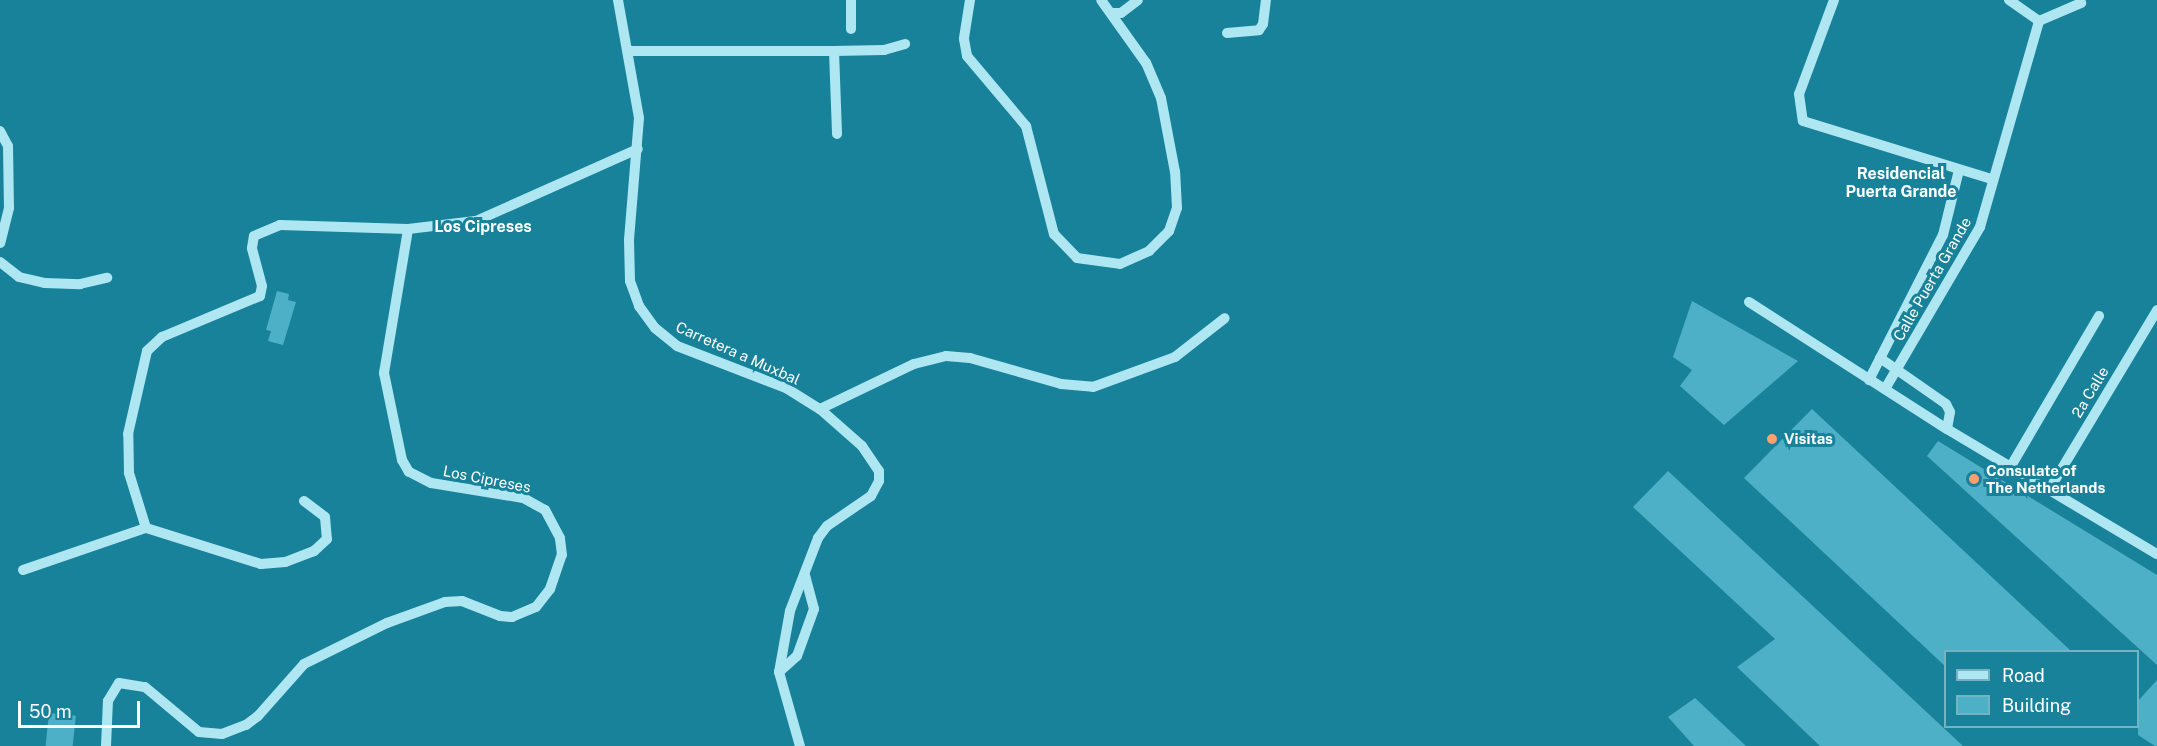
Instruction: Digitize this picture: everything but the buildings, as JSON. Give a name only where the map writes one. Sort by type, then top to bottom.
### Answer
[{"type":"street","name":"Carretera a Muxbal","points":[[618,0],[636,88],[638,150],[629,240],[630,281],[639,306],[654,328],[677,346],[786,388],[820,409],[862,446],[879,471],[875,489],[855,509],[827,526],[812,553],[786,624],[779,672],[800,746]]},
{"type":"street","points":[[851,0],[851,29]]},
{"type":"street","points":[[970,0],[964,39],[967,56],[1026,126],[1054,234],[1077,258],[1120,264],[1149,251],[1169,231],[1176,193],[1161,98],[1146,63],[1113,13],[1101,0]]},
{"type":"street","points":[[1113,13],[1121,13],[1138,0]]},
{"type":"street","points":[[1227,33],[1259,30],[1263,24],[1266,0]]},
{"type":"street","points":[[1834,0],[1799,94],[1803,121],[1992,179]]},
{"type":"street","points":[[2009,0],[2039,21],[2081,3]]},
{"type":"street","name":"Calle Puerta Grande","points":[[1885,389],[1972,244],[1986,212],[1992,179],[2039,21]]},
{"type":"street","points":[[629,51],[884,50],[906,44]]},
{"type":"street","points":[[834,51],[837,134]]},
{"type":"street","points":[[0,131],[8,146],[9,208],[0,243]]},
{"type":"street","points":[[146,528],[133,490],[128,452],[144,362],[152,343],[260,296],[262,286],[252,249],[254,236],[262,231],[298,225],[408,229],[476,221],[638,150]]},
{"type":"street","name":"Calle Puerta Grande","points":[[1869,380],[1943,235],[1959,170]]},
{"type":"street","name":"Los Cipreses","points":[[105,746],[108,701],[119,682],[145,687],[188,725],[210,734],[246,725],[304,664],[387,623],[445,602],[462,601],[500,616],[524,614],[544,598],[558,571],[560,538],[545,510],[523,498],[431,483],[409,472],[402,460],[384,373],[408,229]]},
{"type":"street","points":[[0,262],[19,277],[45,283],[80,284],[107,278]]},
{"type":"street","points":[[1749,302],[1947,429],[2157,554]]},
{"type":"street","name":"2a Calle","points":[[2049,490],[2157,310]]},
{"type":"street","points":[[2011,466],[2099,316]]},
{"type":"street","points":[[820,409],[914,364],[946,356],[970,358],[1061,384],[1093,387],[1175,357],[1225,318]]},
{"type":"street","points":[[1880,358],[1898,368],[1949,407],[1947,429]]},
{"type":"street","points":[[23,570],[146,528],[238,559],[261,564],[285,562],[314,551],[327,539],[325,517],[304,501]]},
{"type":"street","points":[[779,672],[797,656],[814,609],[805,576]]},
{"type":"place","name":"Visitas","points":[[1772,439]]},
{"type":"place","name":"Consulate of The Netherlands","points":[[1974,479]]},
{"type":"district","name":"Residencial Puerta Grande","points":[[1901,183]]},
{"type":"district","name":"Los Cipreses","points":[[483,227]]}]
